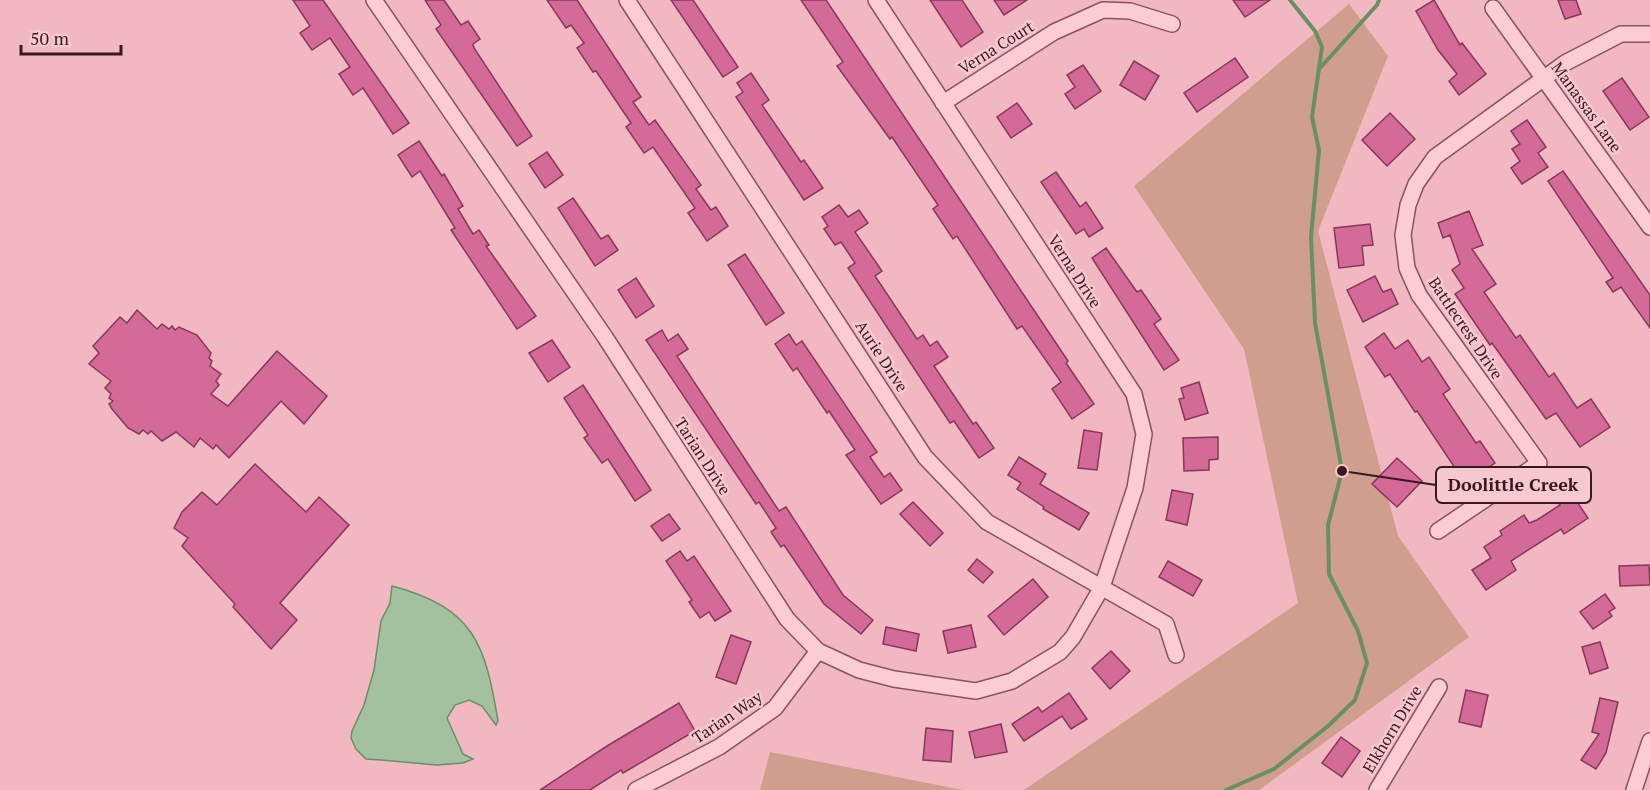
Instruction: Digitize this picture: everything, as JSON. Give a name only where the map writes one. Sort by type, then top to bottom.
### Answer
[{"type":"street","name":"Tarian Drive","points":[[374,0],[605,337],[786,619],[818,651],[859,670],[894,679],[976,691],[1012,681],[1060,652],[1073,638],[1102,587]]},
{"type":"street","name":"Aurie Drive","points":[[627,0],[925,457],[987,522],[1166,624],[1176,655]]},
{"type":"street","name":"Verna Drive","points":[[876,0],[1134,394],[1144,434],[1135,488],[1102,587]]},
{"type":"street","name":"Manassas Lane","points":[[1493,8],[1650,227]]},
{"type":"street","name":"Verna Court","points":[[944,103],[1054,32],[1103,10],[1130,11],[1172,24]]},
{"type":"street","name":"Battlecrest Drive","points":[[1438,531],[1539,463],[1419,295],[1407,268],[1403,235],[1408,205],[1416,184],[1435,157],[1565,63],[1621,34],[1650,34]]},
{"type":"street","name":"Tarian Way","points":[[636,790],[719,747],[775,708],[818,651]]},
{"type":"street","name":"Elkhorn Drive","points":[[1377,790],[1439,687]]},
{"type":"street","points":[[1634,790],[1650,741]]},
{"type":"shaded area","points":[[1349,4],[1388,56],[1318,231],[1398,536],[1469,637],[1259,790],[1024,790],[1298,603],[1244,349],[1134,186]]},
{"type":"shaded area","points":[[392,586],[441,605],[471,632],[480,650],[487,670],[498,721],[496,725],[482,706],[469,700],[455,705],[447,718],[463,754],[473,759],[463,763],[437,765],[366,759],[356,749],[351,738],[352,731],[364,705],[374,670],[381,621],[390,603]]},
{"type":"shaded area","points":[[770,752],[963,790],[760,790]]},
{"type":"building","points":[[293,0],[323,0],[409,123],[393,134],[363,88],[353,95],[339,74],[350,67],[330,38],[312,50],[300,33],[310,26]]},
{"type":"building","points":[[425,0],[444,0],[461,25],[468,21],[480,39],[473,44],[474,48],[532,136],[517,146],[436,29],[441,25]]},
{"type":"building","points":[[547,0],[577,0],[641,97],[633,102],[649,125],[655,120],[701,185],[696,189],[711,210],[716,207],[728,226],[707,241],[688,213],[695,208],[653,147],[644,153],[626,127],[631,123],[596,71],[593,72],[577,48],[584,43],[571,25],[566,28]]},
{"type":"building","points":[[671,0],[693,0],[738,67],[723,77]]},
{"type":"building","points":[[801,0],[826,0],[1068,361],[1066,363],[1094,404],[1072,419],[1052,389],[1061,382],[1022,326],[1017,329],[957,236],[953,239],[933,209],[938,205],[892,137],[890,139],[837,66],[843,62]]},
{"type":"building","points":[[930,0],[962,0],[983,32],[961,47]]},
{"type":"building","points":[[994,0],[1027,0],[1004,15]]},
{"type":"building","points":[[1233,0],[1270,0],[1245,17]]},
{"type":"building","points":[[1434,0],[1460,45],[1462,43],[1486,74],[1459,95],[1449,81],[1457,74],[1438,50],[1416,11]]},
{"type":"building","points":[[1558,0],[1576,0],[1581,14],[1565,19]]},
{"type":"building","points":[[1235,58],[1248,77],[1197,112],[1184,93]]},
{"type":"building","points":[[1134,61],[1159,76],[1145,100],[1120,85]]},
{"type":"building","points":[[1083,65],[1101,91],[1075,109],[1065,94],[1075,87],[1067,75]]},
{"type":"building","points":[[751,73],[769,100],[762,105],[801,162],[804,160],[823,188],[804,200],[736,97],[743,92],[737,83]]},
{"type":"building","points":[[1622,78],[1649,117],[1630,130],[1603,91]]},
{"type":"building","points":[[1017,103],[1032,124],[1011,138],[997,117]]},
{"type":"building","points":[[1390,113],[1415,139],[1387,166],[1362,140]]},
{"type":"building","points":[[1527,120],[1546,147],[1538,153],[1548,167],[1522,184],[1511,168],[1520,161],[1512,149],[1520,144],[1511,131]]},
{"type":"building","points":[[419,141],[442,176],[444,174],[463,206],[458,209],[473,234],[479,230],[489,245],[486,246],[536,316],[517,329],[451,230],[455,228],[420,171],[412,177],[398,155]]},
{"type":"building","points":[[547,152],[563,175],[545,188],[529,164]]},
{"type":"building","points":[[1563,171],[1650,295],[1650,328],[1621,287],[1613,292],[1606,282],[1613,278],[1548,181]]},
{"type":"building","points":[[1056,172],[1080,207],[1086,202],[1103,228],[1089,237],[1084,229],[1076,234],[1041,182]]},
{"type":"building","points":[[573,198],[601,239],[608,235],[618,250],[595,266],[558,208]]},
{"type":"building","points":[[839,205],[848,217],[859,210],[868,223],[855,232],[882,271],[875,276],[917,339],[923,335],[930,346],[937,341],[948,357],[934,366],[973,424],[976,422],[994,448],[979,458],[954,421],[950,423],[848,268],[855,263],[841,242],[835,245],[824,229],[828,226],[822,217]]},
{"type":"building","points":[[1469,211],[1483,245],[1472,249],[1496,284],[1484,292],[1516,338],[1520,335],[1549,377],[1554,373],[1577,408],[1591,399],[1610,427],[1580,447],[1556,413],[1546,419],[1455,294],[1464,288],[1452,270],[1460,264],[1450,235],[1443,238],[1438,223]]},
{"type":"building","points":[[1370,224],[1373,245],[1362,246],[1364,265],[1339,268],[1334,228]]},
{"type":"building","points":[[1106,248],[1137,292],[1141,290],[1161,319],[1154,324],[1179,360],[1164,370],[1092,258]]},
{"type":"building","points":[[745,254],[784,313],[766,325],[728,265]]},
{"type":"building","points":[[1375,276],[1383,292],[1391,289],[1398,304],[1363,322],[1347,290]]},
{"type":"building","points":[[636,278],[654,306],[636,318],[618,290]]},
{"type":"building","points":[[137,310],[157,329],[162,324],[169,329],[172,326],[175,330],[179,327],[197,335],[211,353],[210,366],[221,374],[216,381],[219,385],[211,394],[228,406],[277,351],[327,396],[304,424],[281,401],[229,458],[216,445],[213,449],[200,438],[194,447],[176,432],[162,441],[151,431],[148,434],[143,430],[139,434],[128,428],[109,404],[113,401],[109,398],[111,394],[105,388],[111,381],[89,364],[99,353],[93,346],[120,317],[127,323]]},
{"type":"building","points":[[662,330],[668,341],[678,334],[688,349],[677,356],[779,511],[786,507],[843,595],[873,620],[861,634],[824,604],[784,545],[781,547],[771,532],[776,528],[759,502],[756,504],[646,340]]},
{"type":"building","points":[[1384,333],[1395,349],[1408,340],[1422,362],[1429,357],[1450,389],[1443,394],[1476,443],[1480,441],[1495,463],[1465,483],[1390,374],[1385,377],[1365,347]]},
{"type":"building","points":[[789,334],[796,345],[802,341],[877,452],[870,457],[884,477],[890,473],[902,490],[881,504],[846,455],[855,450],[797,368],[793,371],[775,344]]},
{"type":"building","points":[[552,340],[570,367],[548,382],[529,353]]},
{"type":"building","points":[[1199,382],[1208,413],[1185,420],[1179,399],[1184,398],[1181,388]]},
{"type":"building","points":[[583,385],[651,490],[635,501],[608,459],[602,463],[584,438],[588,435],[564,398]]},
{"type":"building","points":[[1084,430],[1102,433],[1097,470],[1078,468]]},
{"type":"building","points":[[1218,437],[1218,459],[1209,460],[1209,470],[1184,471],[1183,438]]},
{"type":"building","points":[[1019,457],[1046,474],[1040,484],[1089,513],[1079,530],[1043,509],[1044,507],[1017,489],[1021,483],[1008,475]]},
{"type":"building","points":[[1397,458],[1422,481],[1397,507],[1372,484]]},
{"type":"building","points":[[255,464],[306,512],[319,497],[349,525],[280,603],[297,620],[271,649],[233,607],[235,604],[182,546],[188,538],[174,528],[182,512],[202,492],[217,505]]},
{"type":"building","points":[[1172,490],[1193,494],[1187,525],[1166,520]]},
{"type":"building","points":[[1571,493],[1588,518],[1564,534],[1561,529],[1511,561],[1516,570],[1486,590],[1472,570],[1491,558],[1484,547],[1502,535],[1500,531],[1524,515],[1529,523],[1537,520],[1560,505],[1557,501]]},
{"type":"building","points":[[913,502],[943,533],[930,546],[900,514]]},
{"type":"building","points":[[669,514],[680,529],[662,541],[651,526]]},
{"type":"building","points":[[680,551],[687,561],[694,556],[731,611],[715,621],[709,612],[700,618],[689,602],[692,600],[666,561]]},
{"type":"building","points":[[977,559],[993,572],[983,583],[968,570]]},
{"type":"building","points":[[1168,561],[1202,580],[1193,596],[1159,577]]},
{"type":"building","points":[[1649,565],[1650,585],[1620,586],[1619,566]]},
{"type":"building","points":[[1033,579],[1048,597],[1004,635],[988,616]]},
{"type":"building","points":[[1605,594],[1615,608],[1609,612],[1612,616],[1593,629],[1580,612]]},
{"type":"building","points":[[971,625],[976,647],[948,653],[943,631]]},
{"type":"building","points":[[886,627],[919,634],[916,651],[883,644]]},
{"type":"building","points":[[731,635],[751,642],[736,684],[716,677]]},
{"type":"building","points":[[1600,642],[1608,668],[1590,674],[1582,647]]},
{"type":"building","points":[[1111,651],[1130,671],[1110,689],[1092,668]]},
{"type":"building","points":[[1466,690],[1488,695],[1481,727],[1459,722]]},
{"type":"building","points":[[1069,693],[1087,719],[1071,729],[1062,716],[1024,741],[1012,724],[1038,707],[1042,712]]},
{"type":"building","points":[[1600,698],[1618,702],[1606,753],[1596,769],[1581,760],[1599,734],[1592,732]]},
{"type":"building","points":[[679,703],[695,731],[623,773],[621,770],[590,790],[540,790],[607,746]]},
{"type":"building","points":[[1001,724],[1007,752],[975,758],[969,732]]},
{"type":"building","points":[[926,728],[953,731],[951,762],[923,760]]},
{"type":"building","points":[[1341,737],[1360,751],[1342,777],[1322,763]]},
{"type":"waterway","points":[[1226,790],[1274,769],[1328,726],[1355,700],[1367,663],[1358,631],[1329,574],[1328,525],[1342,471],[1315,323],[1311,237],[1319,150],[1312,117],[1322,47],[1315,31],[1290,0]]},
{"type":"waterway","points":[[1320,68],[1379,0]]},
{"type":"place","name":"Doolittle Creek","points":[[1342,471]]}]
